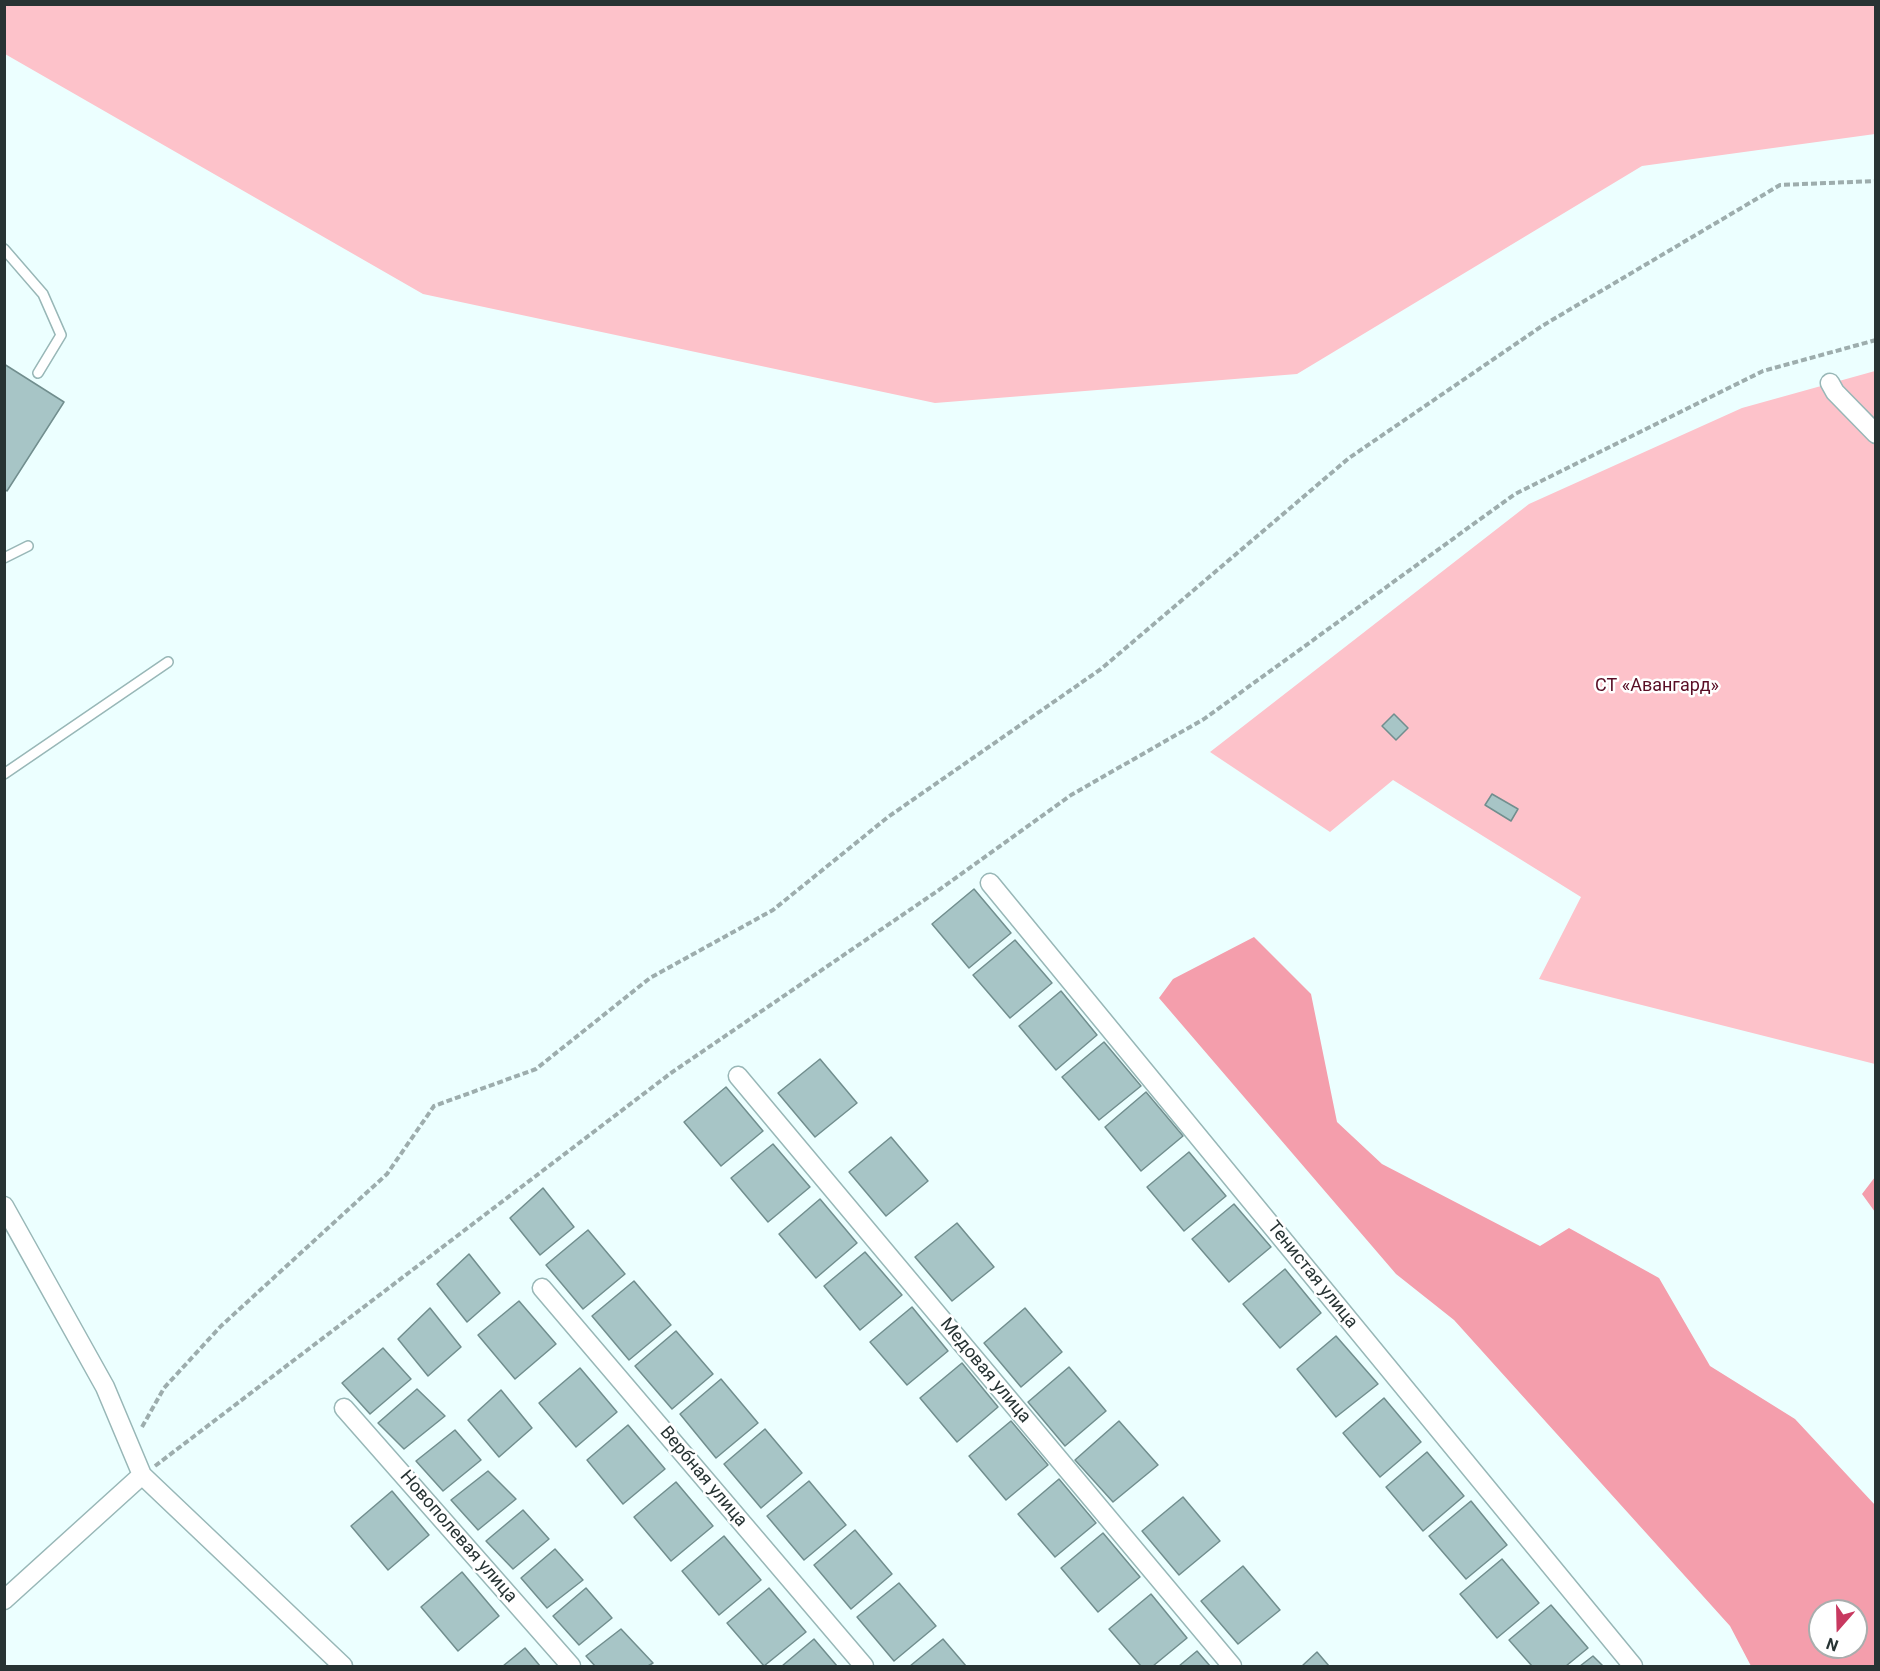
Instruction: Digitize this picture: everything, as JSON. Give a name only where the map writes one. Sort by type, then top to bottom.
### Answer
[{"type":"street","points":[[1830,383],[1835,392],[1875,434]]},
{"type":"street","name":"Тенистая улица","points":[[990,883],[1633,1666]]},
{"type":"street","name":"Медовая улица","points":[[738,1076],[1232,1666]]},
{"type":"street","points":[[4,1206],[105,1387],[142,1475],[343,1666]]},
{"type":"street","name":"Вербная улица","points":[[542,1288],[864,1666]]},
{"type":"street","name":"Новополевая улица","points":[[345,1408],[571,1666]]},
{"type":"street","points":[[4,1600],[142,1475]]},
{"type":"lane","points":[[4,249],[43,294],[61,335],[38,373]]},
{"type":"lane","points":[[4,558],[28,546]]},
{"type":"lane","points":[[4,774],[168,662]]},
{"type":"path","points":[[140,1431],[164,1388],[221,1326],[387,1174],[434,1106],[536,1069],[650,978],[773,910],[888,817],[1101,669],[1349,458],[1542,326],[1780,184],[1875,181]]},
{"type":"green space","points":[[5,4],[1875,5],[1875,134],[1642,166],[1297,374],[935,403],[423,294],[5,54]]},
{"type":"green space","name":"СТ «Авангард»","points":[[1875,371],[1875,1064],[1539,979],[1581,897],[1393,780],[1330,832],[1210,752],[1529,504],[1742,408]]},
{"type":"shaded area","points":[[1254,937],[1311,994],[1337,1122],[1382,1164],[1540,1246],[1569,1228],[1659,1278],[1710,1366],[1795,1419],[1875,1505],[1875,1666],[1751,1666],[1730,1626],[1454,1320],[1396,1274],[1159,998],[1173,979]]},
{"type":"shaded area","points":[[1875,1177],[1875,1212],[1862,1194]]},
{"type":"building","points":[[4,364],[64,402],[7,491],[4,489]]},
{"type":"building","points":[[1394,714],[1408,728],[1396,740],[1382,726]]},
{"type":"building","points":[[1492,794],[1518,809],[1511,821],[1485,805]]},
{"type":"building","points":[[974,889],[1011,933],[969,968],[932,924]]},
{"type":"building","points":[[1015,940],[1052,983],[1010,1018],[973,975]]},
{"type":"building","points":[[1061,991],[1097,1035],[1056,1070],[1019,1026]]},
{"type":"building","points":[[1104,1042],[1141,1086],[1099,1120],[1062,1077]]},
{"type":"building","points":[[820,1059],[857,1103],[815,1137],[778,1093]]},
{"type":"building","points":[[726,1087],[763,1131],[721,1166],[684,1122]]},
{"type":"building","points":[[1146,1092],[1183,1136],[1141,1171],[1105,1127]]},
{"type":"building","points":[[891,1137],[928,1181],[886,1216],[849,1172]]},
{"type":"building","points":[[773,1144],[810,1187],[768,1222],[731,1178]]},
{"type":"building","points":[[1189,1152],[1226,1196],[1184,1231],[1147,1187]]},
{"type":"building","points":[[543,1188],[574,1227],[540,1255],[510,1218]]},
{"type":"building","points":[[820,1199],[857,1243],[816,1278],[779,1234]]},
{"type":"building","points":[[1234,1204],[1271,1247],[1229,1282],[1192,1239]]},
{"type":"building","points":[[957,1223],[994,1267],[952,1301],[915,1257]]},
{"type":"building","points":[[588,1230],[625,1274],[583,1309],[546,1265]]},
{"type":"building","points":[[865,1252],[902,1295],[860,1330],[824,1286]]},
{"type":"building","points":[[469,1254],[500,1293],[467,1322],[437,1284]]},
{"type":"building","points":[[1285,1269],[1321,1313],[1280,1348],[1243,1304]]},
{"type":"building","points":[[634,1281],[671,1325],[629,1360],[592,1316]]},
{"type":"building","points":[[519,1301],[556,1344],[515,1379],[478,1335]]},
{"type":"building","points":[[912,1307],[948,1351],[907,1385],[870,1342]]},
{"type":"building","points":[[430,1308],[461,1347],[428,1376],[398,1339]]},
{"type":"building","points":[[1025,1308],[1062,1352],[1021,1387],[984,1343]]},
{"type":"building","points":[[676,1331],[713,1374],[672,1409],[635,1366]]},
{"type":"building","points":[[1336,1336],[1378,1384],[1336,1417],[1297,1369]]},
{"type":"building","points":[[383,1348],[411,1379],[370,1414],[342,1383]]},
{"type":"building","points":[[962,1363],[998,1407],[957,1442],[920,1398]]},
{"type":"building","points":[[1069,1367],[1106,1411],[1065,1446],[1028,1402]]},
{"type":"building","points":[[580,1368],[617,1412],[576,1447],[539,1403]]},
{"type":"building","points":[[721,1379],[758,1423],[716,1458],[680,1414]]},
{"type":"building","points":[[417,1389],[445,1416],[404,1449],[378,1423]]},
{"type":"building","points":[[501,1390],[532,1428],[499,1457],[468,1420]]},
{"type":"building","points":[[1384,1398],[1421,1442],[1380,1477],[1343,1433]]},
{"type":"building","points":[[1011,1421],[1048,1465],[1006,1500],[969,1456]]},
{"type":"building","points":[[1119,1421],[1158,1465],[1113,1502],[1075,1460]]},
{"type":"building","points":[[628,1425],[665,1469],[623,1504],[587,1460]]},
{"type":"building","points":[[765,1429],[802,1473],[761,1508],[724,1464]]},
{"type":"building","points":[[455,1430],[481,1460],[443,1491],[416,1461]]},
{"type":"building","points":[[1427,1452],[1464,1496],[1423,1531],[1386,1487]]},
{"type":"building","points":[[488,1471],[516,1499],[478,1530],[451,1500]]},
{"type":"building","points":[[1059,1479],[1096,1523],[1055,1557],[1018,1514]]},
{"type":"building","points":[[809,1481],[846,1525],[804,1560],[767,1516]]},
{"type":"building","points":[[676,1482],[713,1526],[671,1561],[634,1517]]},
{"type":"building","points":[[392,1491],[429,1535],[388,1570],[351,1526]]},
{"type":"building","points":[[1183,1497],[1220,1541],[1179,1575],[1142,1531]]},
{"type":"building","points":[[1471,1501],[1507,1545],[1466,1579],[1429,1536]]},
{"type":"building","points":[[523,1510],[549,1539],[513,1569],[486,1541]]},
{"type":"building","points":[[855,1530],[892,1574],[851,1609],[814,1565]]},
{"type":"building","points":[[1103,1533],[1140,1577],[1098,1612],[1061,1568]]},
{"type":"building","points":[[724,1536],[761,1580],[719,1615],[682,1571]]},
{"type":"building","points":[[555,1549],[583,1580],[547,1608],[521,1578]]},
{"type":"building","points":[[1502,1559],[1539,1603],[1497,1638],[1460,1594]]},
{"type":"building","points":[[1243,1566],[1280,1610],[1238,1644],[1201,1601]]},
{"type":"building","points":[[462,1572],[499,1616],[458,1651],[421,1607]]},
{"type":"building","points":[[899,1583],[936,1626],[894,1661],[857,1617]]},
{"type":"building","points":[[586,1588],[612,1618],[579,1645],[553,1616]]},
{"type":"building","points":[[769,1588],[806,1632],[764,1666],[727,1623]]},
{"type":"building","points":[[1151,1594],[1187,1638],[1153,1666],[1141,1666],[1109,1629]]},
{"type":"building","points":[[1551,1605],[1588,1648],[1566,1666],[1532,1666],[1509,1640]]},
{"type":"building","points":[[621,1629],[653,1663],[648,1666],[595,1666],[586,1656]]},
{"type":"building","points":[[814,1639],[837,1666],[782,1666]]},
{"type":"building","points":[[943,1639],[966,1666],[910,1666]]},
{"type":"building","points":[[525,1648],[540,1666],[503,1666]]},
{"type":"building","points":[[1197,1651],[1210,1666],[1179,1666]]},
{"type":"building","points":[[1317,1652],[1329,1666],[1302,1666]]},
{"type":"building","points":[[1593,1656],[1603,1666],[1580,1666]]}]
